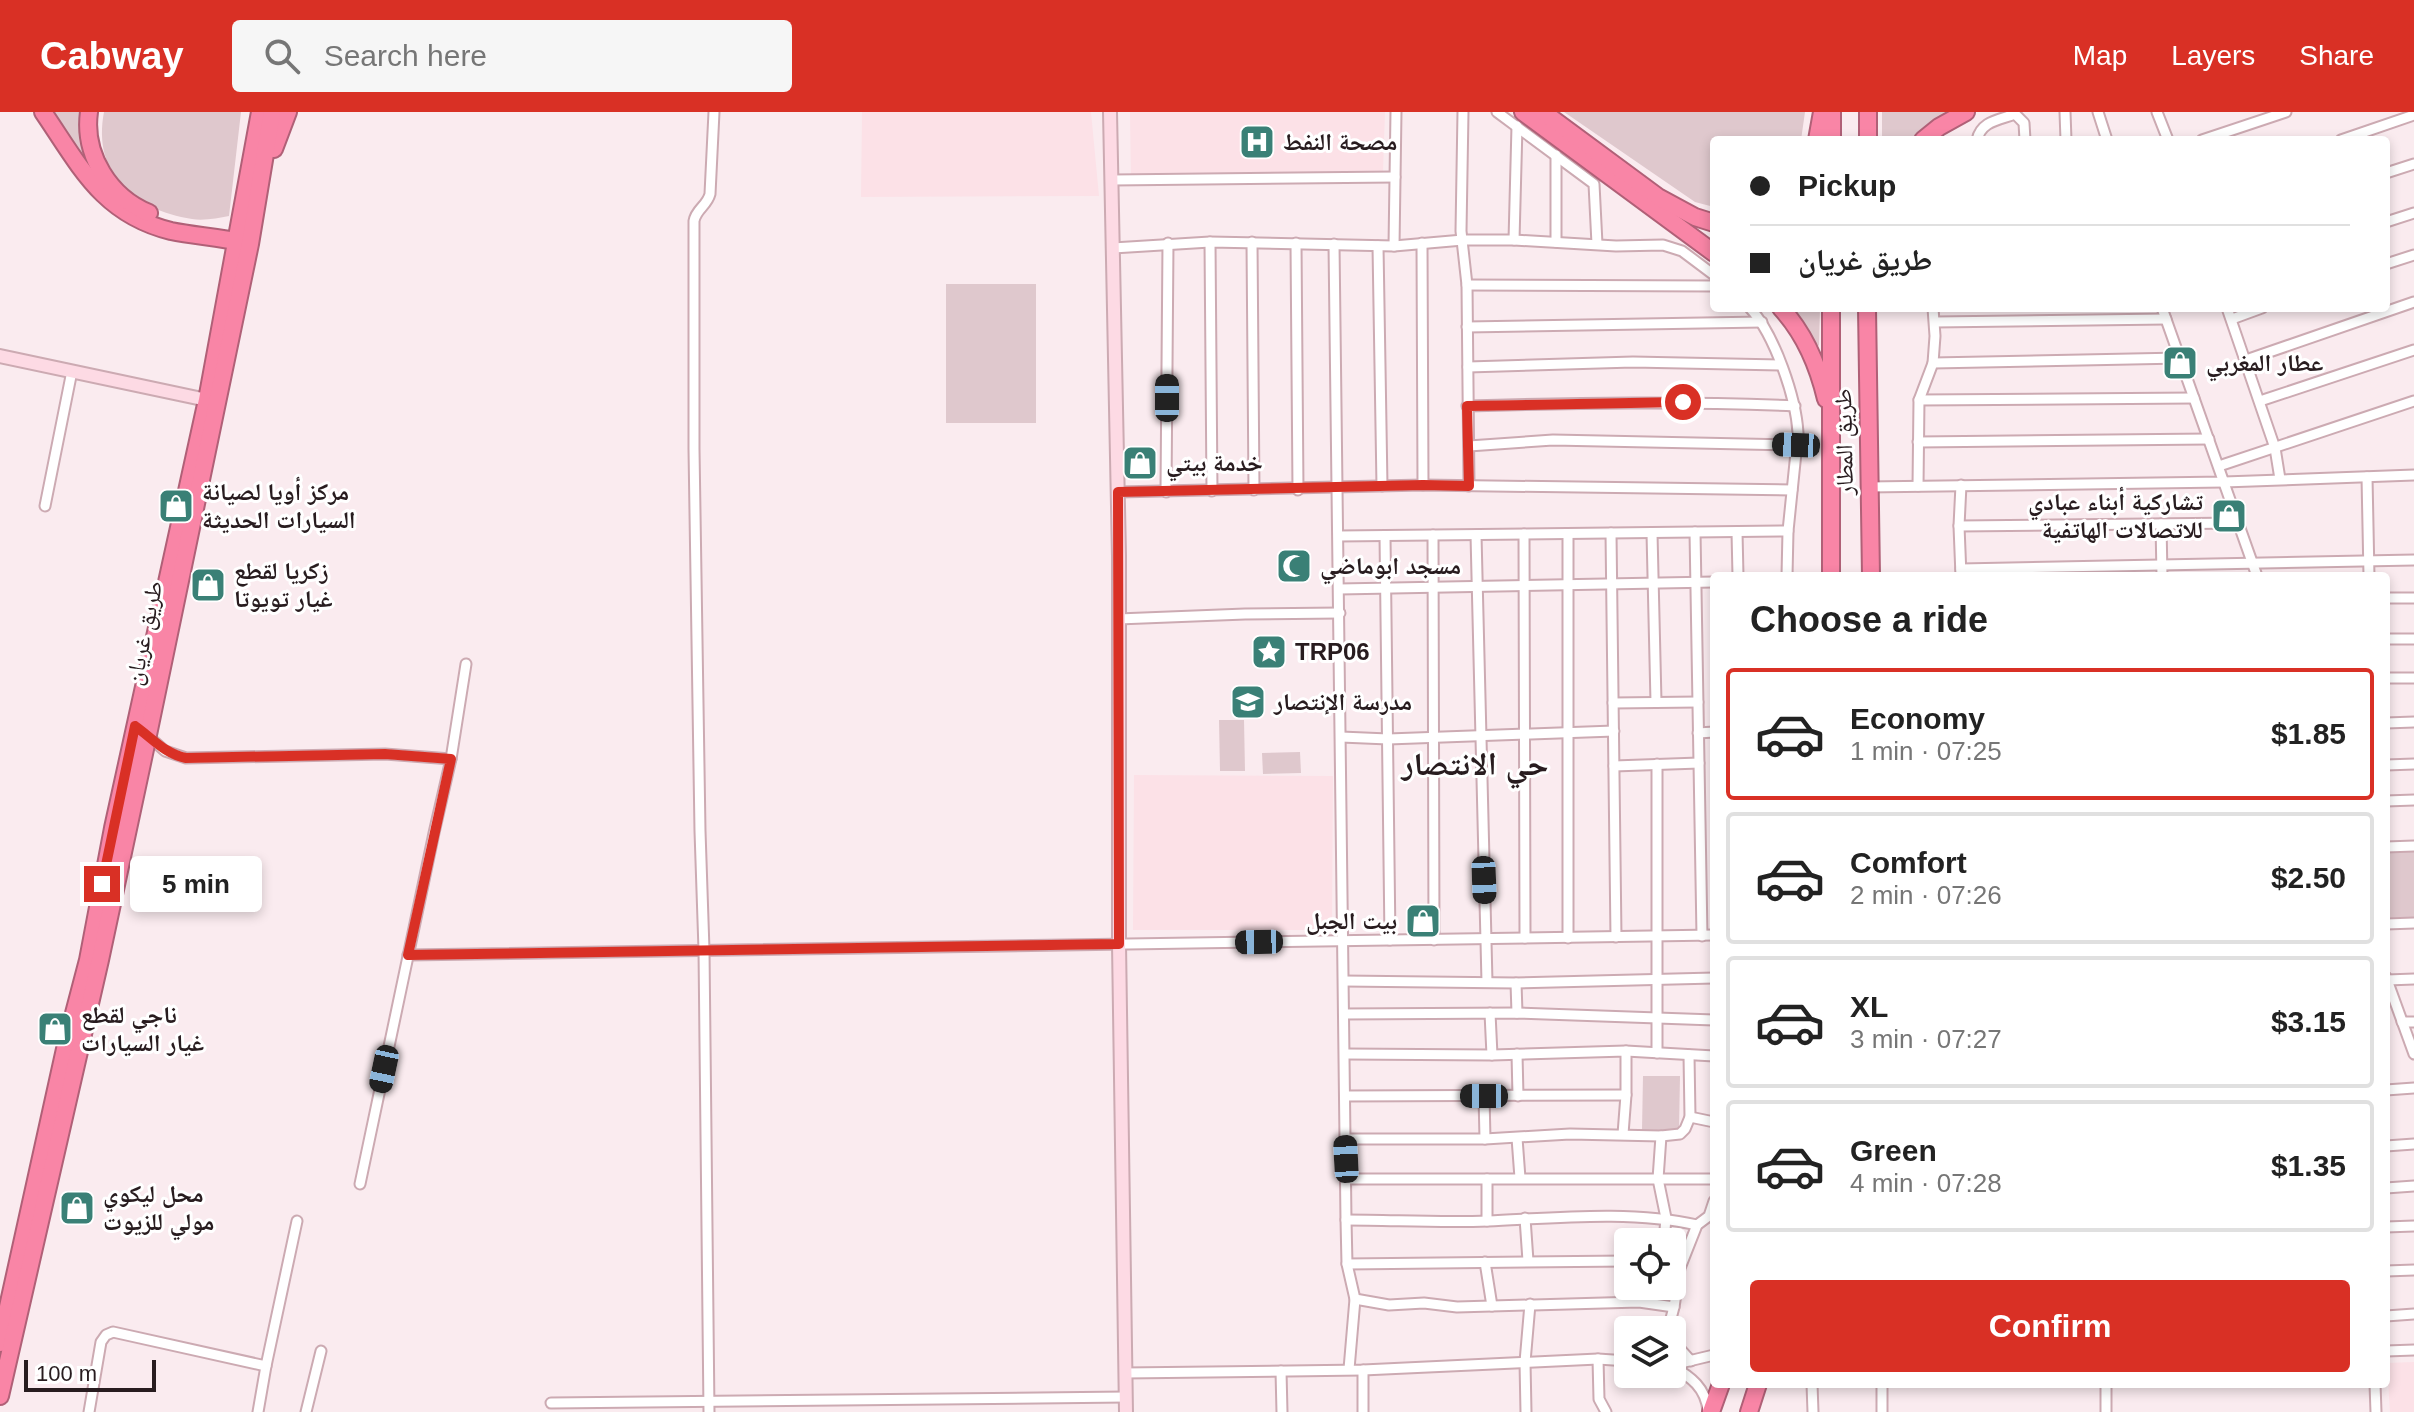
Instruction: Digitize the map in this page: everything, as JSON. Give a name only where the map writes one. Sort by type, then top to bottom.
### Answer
[{"type":"highway","points":[[43,112],[84,172],[124,212],[172,231],[244,237]]},
{"type":"highway","points":[[89,112],[89,142],[102,173],[115,190],[139,209],[192,227],[244,237]]},
{"type":"highway","name":"طريق غريان","points":[[0,1343],[3,1311],[141,730],[244,237],[260,112]]},
{"type":"highway","name":"طريق غريان","points":[[0,1396],[100,960],[141,730],[207,400],[244,237],[259,192],[272,112]]},
{"type":"highway","points":[[259,192],[288,112]]},
{"type":"highway","points":[[1543,112],[1658,197],[1685,213],[1710,222]]},
{"type":"highway","points":[[1818,136],[1822,112]]},
{"type":"highway","points":[[1832,112],[1832,136]]},
{"type":"highway","points":[[1868,112],[1868,136]]},
{"type":"highway","points":[[1928,136],[1966,112]]},
{"type":"highway","points":[[1520,119],[1710,250]]},
{"type":"highway","points":[[1784,312],[1804,340],[1816,365],[1831,422]]},
{"type":"highway","name":"طريق المطار","points":[[1831,312],[1831,572]]},
{"type":"highway","name":"طريق المطار","points":[[1867,312],[1871,572]]},
{"type":"highway","points":[[1709,1412],[1719,1388]]},
{"type":"highway","points":[[1719,1412],[1728,1388]]},
{"type":"highway","points":[[1749,1412],[1757,1388]]},
{"type":"street","points":[[709,1412],[694,449],[694,221],[695,214],[708,203],[710,194],[714,112]]},
{"type":"street","points":[[1110,112],[1118,492],[1119,944],[1126,1412]]},
{"type":"street","points":[[1394,246],[1396,112]]},
{"type":"street","points":[[1463,112],[1461,231],[1467,285],[1469,486]]},
{"type":"street","points":[[1497,112],[1520,119],[1556,155],[1594,184],[1597,244]]},
{"type":"street","points":[[2065,112],[2066,136]]},
{"type":"street","points":[[2098,112],[2106,136]]},
{"type":"street","points":[[2159,112],[2167,136]]},
{"type":"street","points":[[2214,136],[2286,112]]},
{"type":"street","points":[[1978,136],[1986,124],[2015,114],[2024,123],[2025,136]]},
{"type":"street","points":[[2353,136],[2414,115]]},
{"type":"street","points":[[1514,240],[1520,119]]},
{"type":"street","points":[[1556,155],[1556,242]]},
{"type":"street","points":[[2390,172],[2414,164]]},
{"type":"street","points":[[1113,180],[1395,177]]},
{"type":"street","points":[[2390,221],[2414,213]]},
{"type":"street","points":[[1113,248],[1210,242],[1394,246],[1463,240],[1663,245],[1674,248],[1710,272]]},
{"type":"street","points":[[1210,242],[1212,491]]},
{"type":"street","points":[[1252,242],[1254,490]]},
{"type":"street","points":[[1166,492],[1168,243]]},
{"type":"street","points":[[1296,243],[1298,490]]},
{"type":"street","points":[[1422,243],[1423,485]]},
{"type":"street","points":[[1334,244],[1346,1220],[1347,1264],[1355,1299],[1349,1369]]},
{"type":"street","points":[[1378,246],[1382,486]]},
{"type":"street","points":[[2390,263],[2414,255]]},
{"type":"street","points":[[1467,285],[1710,286]]},
{"type":"street","points":[[2390,310],[2414,302]]},
{"type":"street","points":[[1753,312],[1762,322],[1795,406],[1798,433],[1787,572]]},
{"type":"street","points":[[1918,486],[1919,400],[1933,363],[1934,312]]},
{"type":"street","points":[[2163,312],[2255,572]]},
{"type":"street","points":[[2229,312],[2275,448],[2280,479]]},
{"type":"street","points":[[2232,319],[2251,312]]},
{"type":"street","points":[[2246,360],[2385,312]]},
{"type":"street","points":[[1935,322],[2166,319]]},
{"type":"street","points":[[1467,327],[1762,322]]},
{"type":"street","points":[[2260,401],[2414,350]]},
{"type":"street","points":[[0,356],[207,400]]},
{"type":"street","points":[[1933,363],[2181,358]]},
{"type":"street","points":[[1468,367],[1633,362],[1780,365]]},
{"type":"street","points":[[45,506],[72,371]]},
{"type":"street","points":[[1919,400],[2194,398]]},
{"type":"street","points":[[2219,466],[2414,401]]},
{"type":"street","points":[[1467,406],[1710,402],[1795,406]]},
{"type":"street","points":[[1918,442],[2209,439]]},
{"type":"street","points":[[1469,446],[1553,440],[1796,445]]},
{"type":"street","points":[[1868,487],[2224,482],[2413,473]]},
{"type":"street","points":[[2367,477],[2369,572]]},
{"type":"street","points":[[1118,492],[1423,485],[1792,490]]},
{"type":"street","points":[[1961,485],[1961,572],[2161,564],[2414,560]]},
{"type":"street","points":[[1959,526],[2239,523]]},
{"type":"street","points":[[2161,524],[2162,572]]},
{"type":"street","points":[[1339,536],[1788,531]]},
{"type":"street","points":[[1695,532],[1702,936]]},
{"type":"street","points":[[1737,532],[1738,572]]},
{"type":"street","points":[[1611,533],[1616,937]]},
{"type":"street","points":[[1652,533],[1656,702]]},
{"type":"street","points":[[1524,534],[1525,938]]},
{"type":"street","points":[[1568,534],[1568,938]]},
{"type":"street","points":[[1433,535],[1434,940]]},
{"type":"street","points":[[1476,535],[1487,982]]},
{"type":"street","points":[[1385,536],[1390,940]]},
{"type":"street","points":[[1339,589],[1710,582]]},
{"type":"street","points":[[2390,598],[2414,598]]},
{"type":"street","points":[[1118,619],[1340,613]]},
{"type":"street","points":[[2390,639],[2414,639]]},
{"type":"street","points":[[360,1184],[451,759],[466,664]]},
{"type":"street","points":[[2390,678],[2414,678]]},
{"type":"street","points":[[1613,703],[1698,702]]},
{"type":"street","points":[[2390,723],[2414,722]]},
{"type":"street","points":[[141,730],[165,751],[186,758],[385,754],[451,759]]},
{"type":"street","points":[[1341,737],[1388,739],[1614,731]]},
{"type":"street","points":[[1698,733],[1710,732]]},
{"type":"street","points":[[1614,766],[1699,763]]},
{"type":"street","points":[[1657,764],[1657,1053]]},
{"type":"street","points":[[2390,765],[2414,764]]},
{"type":"street","points":[[2390,801],[2414,800]]},
{"type":"street","points":[[2390,847],[2414,846]]},
{"type":"street","points":[[2390,924],[2414,923]]},
{"type":"street","points":[[408,955],[1710,935]]},
{"type":"street","points":[[1344,981],[1516,983],[1710,978]]},
{"type":"street","points":[[2390,978],[2414,979]]},
{"type":"street","points":[[1516,983],[1517,1013]]},
{"type":"street","points":[[2390,987],[2414,1054]]},
{"type":"street","points":[[1490,1013],[1492,1055]]},
{"type":"street","points":[[1344,1014],[1517,1013],[1710,1020]]},
{"type":"street","points":[[2402,1022],[2414,1022]]},
{"type":"street","points":[[1346,1054],[1492,1055],[1626,1051],[1710,1056]]},
{"type":"street","points":[[1623,1134],[1626,1051]]},
{"type":"street","points":[[1517,1054],[1518,1096]]},
{"type":"street","points":[[1345,1139],[1485,1139],[1570,1134],[1661,1136],[1683,1132],[1690,1117],[1689,1055]]},
{"type":"street","points":[[2390,1090],[2414,1088]]},
{"type":"street","points":[[1346,1096],[1626,1095]]},
{"type":"street","points":[[1484,1096],[1485,1139]]},
{"type":"street","points":[[1690,1117],[1710,1121]]},
{"type":"street","points":[[1661,1136],[1658,1179],[1665,1228]]},
{"type":"street","points":[[1517,1138],[1520,1178]]},
{"type":"street","points":[[2390,1146],[2414,1144]]},
{"type":"street","points":[[1347,1179],[1710,1179]]},
{"type":"street","points":[[1487,1179],[1487,1221]]},
{"type":"street","points":[[2390,1188],[2414,1186]]},
{"type":"street","points":[[1686,1246],[1697,1225],[1710,1213]]},
{"type":"street","points":[[1525,1218],[1528,1261]]},
{"type":"street","points":[[1346,1220],[1666,1218],[1697,1225]]},
{"type":"street","points":[[258,1412],[297,1221]]},
{"type":"street","points":[[2390,1227],[2414,1226]]},
{"type":"street","points":[[1347,1264],[1614,1261]]},
{"type":"street","points":[[1485,1262],[1492,1306]]},
{"type":"street","points":[[2390,1271],[2414,1270]]},
{"type":"street","points":[[1355,1299],[1389,1305],[1424,1303],[1457,1307],[1639,1302],[1674,1307]]},
{"type":"street","points":[[1672,1316],[1674,1300]]},
{"type":"street","points":[[1526,1412],[1525,1362],[1530,1304]]},
{"type":"street","points":[[2390,1316],[2414,1314]]},
{"type":"street","points":[[89,1412],[101,1342],[113,1332],[266,1366]]},
{"type":"street","points":[[2390,1351],[2414,1350]]},
{"type":"street","points":[[306,1412],[321,1351]]},
{"type":"street","points":[[1686,1355],[1691,1361]]},
{"type":"street","points":[[1686,1362],[1710,1356]]},
{"type":"street","points":[[1598,1359],[1599,1399],[1606,1412]]},
{"type":"street","points":[[1125,1373],[1363,1370],[1614,1360]]},
{"type":"street","points":[[1363,1370],[1363,1412]]},
{"type":"street","points":[[1281,1371],[1282,1412]]},
{"type":"street","points":[[1686,1375],[1701,1389],[1709,1412]]},
{"type":"street","points":[[1812,1388],[1813,1412]]},
{"type":"street","points":[[1882,1388],[1882,1412]]},
{"type":"street","points":[[2106,1388],[2106,1412]]},
{"type":"street","points":[[2375,1388],[2376,1412]]},
{"type":"street","points":[[551,1403],[1126,1397]]},
{"type":"shaded area","points":[[50,112],[84,112],[98,180]]},
{"type":"shaded area","points":[[104,112],[241,112],[229,216],[192,219],[152,207],[136,198],[111,171],[102,134]]},
{"type":"shaded area","points":[[862,112],[1091,112],[1099,196],[861,197]]},
{"type":"shaded area","name":"مصحة النفط","points":[[1130,112],[1385,112],[1383,172],[1131,181]]},
{"type":"shaded area","points":[[1564,112],[1805,112],[1802,136],[1710,136],[1710,206],[1695,202]]},
{"type":"shaded area","points":[[1882,112],[1955,112],[1921,136],[1882,136]]},
{"type":"shaded area","points":[[946,284],[1036,284],[1036,423],[946,423]]},
{"type":"shaded area","points":[[1791,312],[1820,312],[1819,346],[1810,339]]},
{"type":"shaded area","points":[[1219,720],[1244,720],[1245,771],[1220,771]]},
{"type":"shaded area","points":[[1300,752],[1301,773],[1263,774],[1262,753]]},
{"type":"shaded area","points":[[1134,775],[1333,776],[1332,930],[1133,930]]},
{"type":"shaded area","points":[[2414,849],[2414,917],[2390,918],[2390,851]]},
{"type":"shaded area","points":[[1643,1076],[1680,1076],[1679,1130],[1642,1130]]},
{"type":"shaded area","points":[[2414,1362],[2414,1412],[2390,1412],[2390,1363]]},
{"type":"place","name":"مصحة النفط","points":[[1257,142]]},
{"type":"place","name":"عطار المغربي","points":[[2180,363]]},
{"type":"place","name":"خدمة بيتي","points":[[1140,463]]},
{"type":"place","name":"مركز أويا لصيانة السيارات الحديثة","points":[[176,506]]},
{"type":"place","name":"تشاركية أبناء عبادي للاتصالات الهاتفية","points":[[2229,516]]},
{"type":"place","name":"مسجد ابوماضي","points":[[1294,566]]},
{"type":"place","name":"زكريا لقطع غيار تويوتا","points":[[208,585]]},
{"type":"place","name":"TRP06","points":[[1269,652]]},
{"type":"place","name":"مدرسة الإنتصار","points":[[1248,702]]},
{"type":"place","name":"بيت الجبل","points":[[1423,921]]},
{"type":"place","name":"ناجي لقطع غيار السيارات","points":[[55,1029]]},
{"type":"place","name":"محل ليكوي مولي للزيوت","points":[[77,1208]]},
{"type":"district","name":"حي الانتصار","points":[[1475,764]]},
{"type":"route","points":[[102,884],[135,726],[165,751],[186,758],[385,754],[451,759],[408,955],[1119,944],[1118,492],[1469,486],[1467,406],[1683,402]]}]
